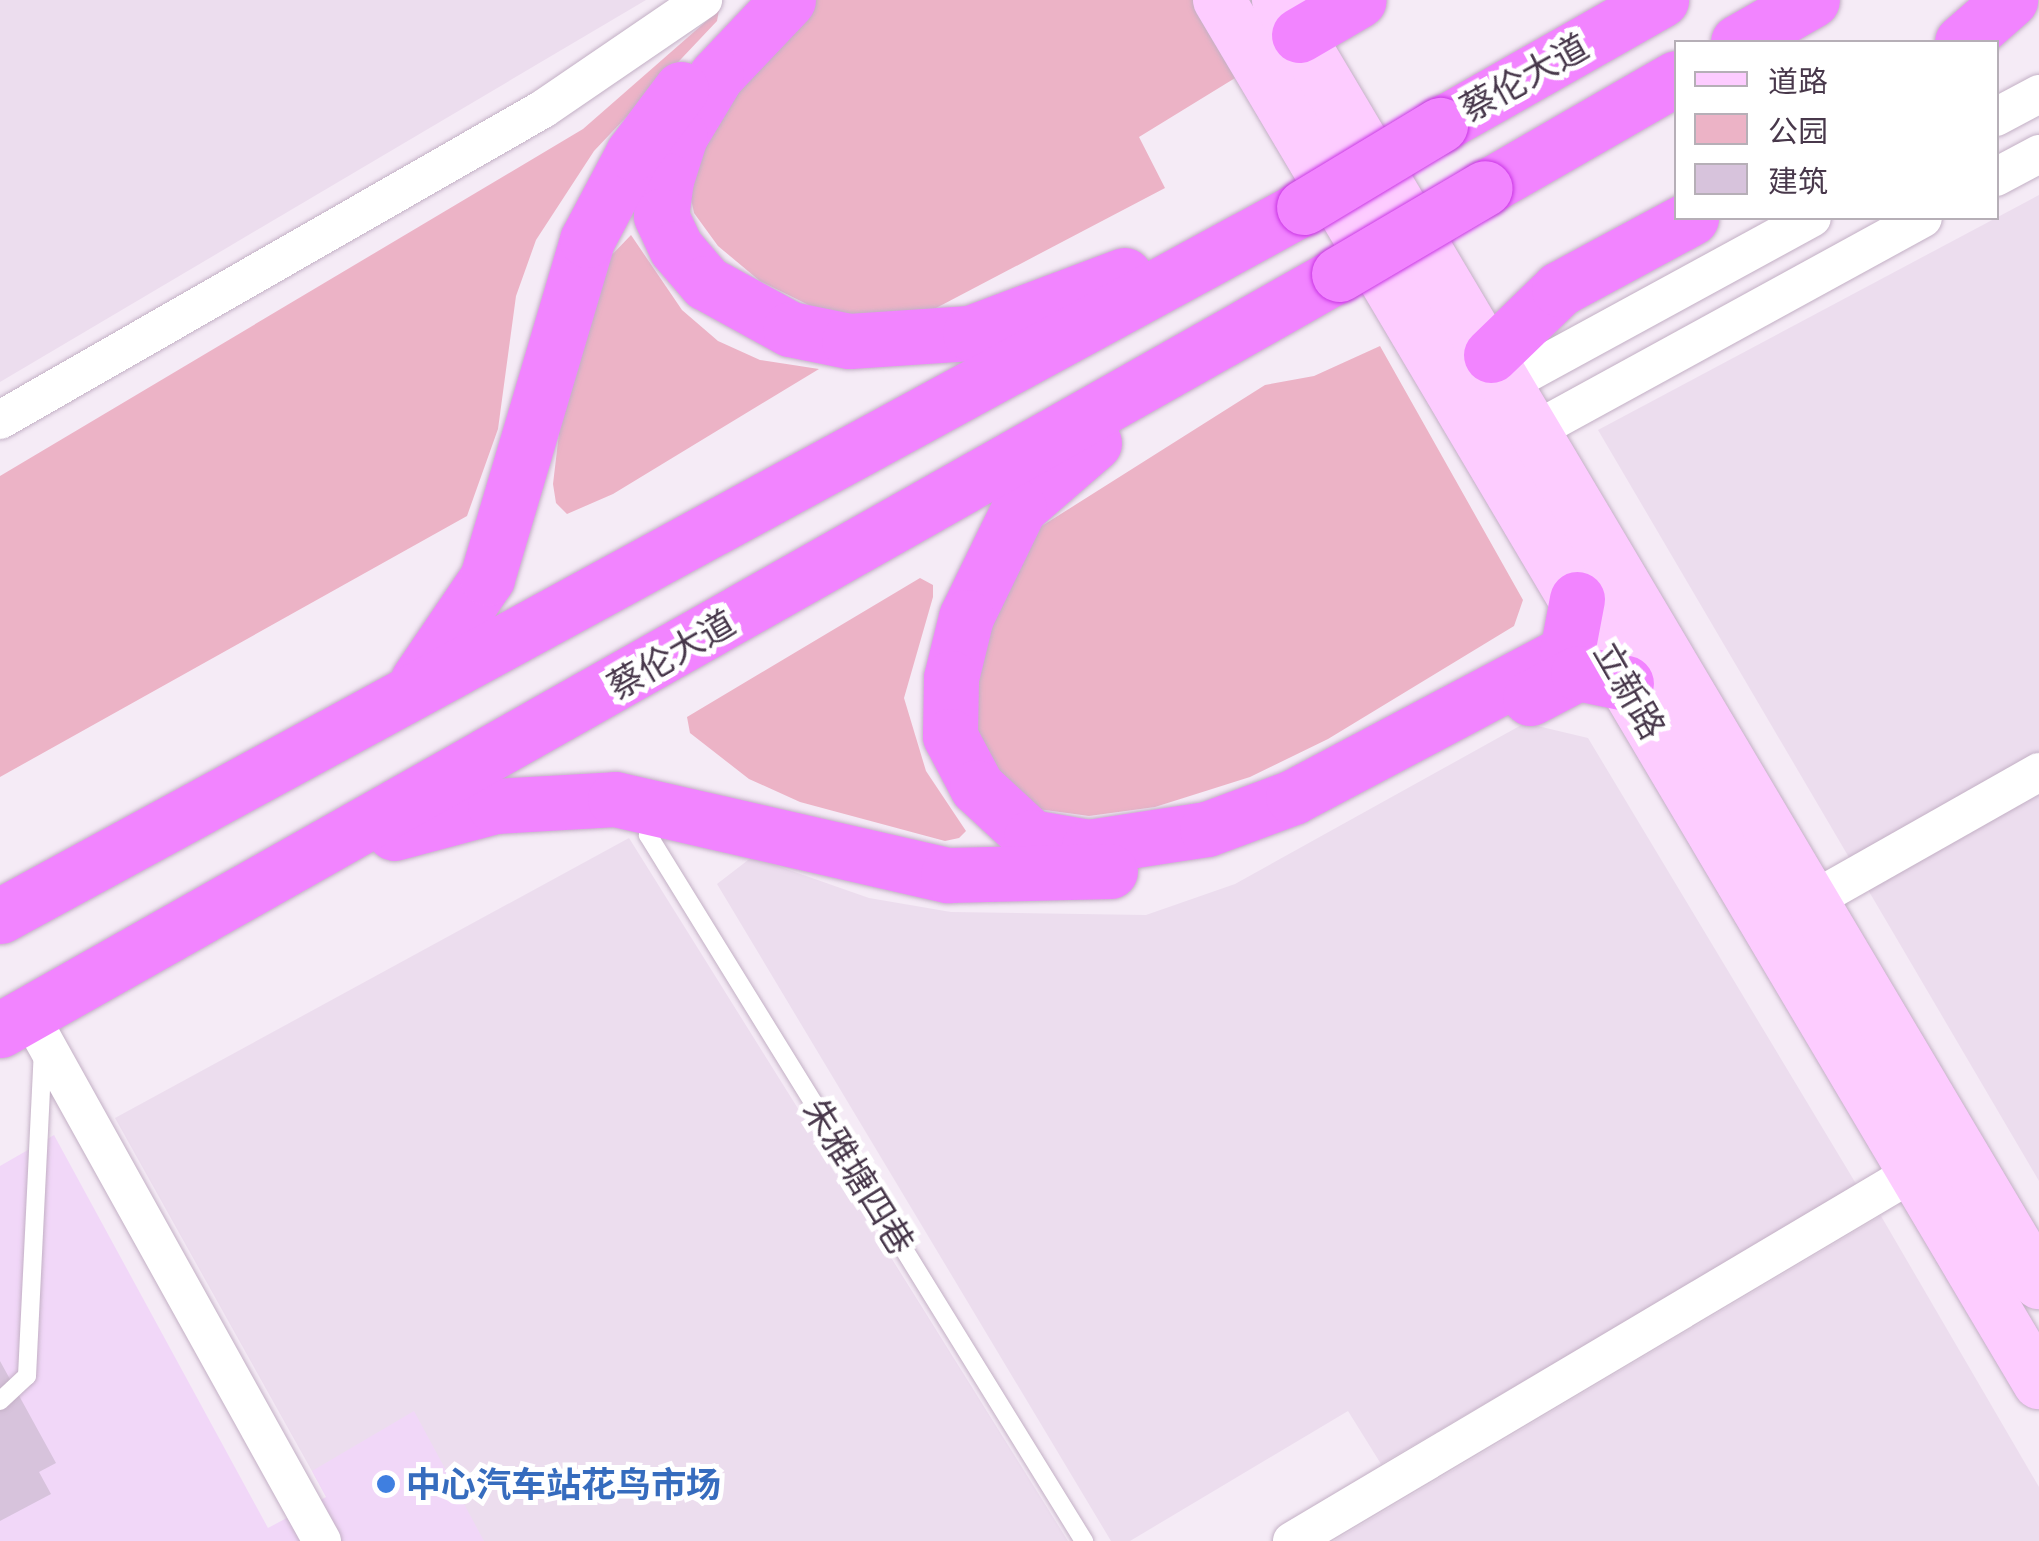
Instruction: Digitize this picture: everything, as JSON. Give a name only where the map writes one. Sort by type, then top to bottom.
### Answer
[{"type":"highway","points":[[414,686],[487,578],[588,240],[633,153],[688,78],[766,0]]},
{"type":"highway","points":[[788,0],[716,76],[680,136],[662,216],[676,248],[706,283],[790,329],[849,342],[970,332],[1304,207]]},
{"type":"highway","points":[[1288,17],[1360,0]]},
{"type":"highway","name":"蔡伦大道","points":[[1304,207],[1661,0]]},
{"type":"highway","points":[[1742,40],[1812,0]]},
{"type":"highway","points":[[1964,40],[2010,0]]},
{"type":"highway","points":[[1578,599],[1567,652],[1293,797],[1207,829],[1089,847],[1031,837],[976,787],[950,736],[951,678],[966,617],[1019,508],[1060,466],[1338,274],[1674,79]]},
{"type":"highway","points":[[0,916],[414,686],[1304,207]]},
{"type":"highway","points":[[1500,369],[1558,289],[1688,220]]},
{"type":"highway","name":"蔡伦大道","points":[[24,1028],[323,851],[1338,274]]},
{"type":"highway","points":[[323,851],[495,806],[554,798],[656,808],[948,875],[1098,874],[1250,834],[1348,792],[1578,674],[1626,683]]},
{"type":"main road","name":"立新路","points":[[1219,0],[1578,599],[2039,1383]]},
{"type":"main road","name":"立新路","points":[[1288,17],[2038,1281]]},
{"type":"street","points":[[0,420],[544,109],[703,0]]},
{"type":"street","points":[[1999,115],[2039,94]]},
{"type":"street","points":[[1999,175],[2039,154]]},
{"type":"street","points":[[1500,369],[1808,220]]},
{"type":"street","points":[[1536,430],[1919,220]]},
{"type":"street","points":[[1813,900],[2039,772]]},
{"type":"street","points":[[24,1028],[322,1541]]},
{"type":"street","points":[[1292,1541],[1914,1172]]},
{"type":"lane","name":"朱雅塘四巷","points":[[656,808],[648,835],[1084,1541]]},
{"type":"lane","points":[[0,1401],[27,1376],[24,1028]]},
{"type":"shaded area","points":[[0,0],[646,0],[0,382]]},
{"type":"shaded area","points":[[2039,195],[2039,1181],[1598,430],[1992,220],[1999,220],[1999,216]]},
{"type":"shaded area","points":[[1525,723],[1588,738],[1858,1187],[1381,1464],[1348,1411],[1130,1541],[1111,1541],[717,884],[752,857],[869,898],[951,912],[1146,915],[1235,884]]},
{"type":"shaded area","points":[[629,838],[1068,1541],[351,1541],[115,1118]]},
{"type":"shaded area","points":[[54,1135],[268,1528],[326,1497],[312,1471],[414,1411],[484,1541],[0,1541],[0,1166]]},
{"type":"shaded area","points":[[1881,1216],[2039,1487],[2039,1541],[1334,1541]]},
{"type":"green space","points":[[810,0],[1196,0],[1240,75],[1139,137],[1165,188],[919,317],[875,321],[821,311],[760,281],[718,246],[694,213],[686,175],[694,143]]},
{"type":"green space","points":[[719,10],[717,21],[594,151],[536,240],[516,296],[498,429],[467,516],[0,777],[0,476],[583,129]]},
{"type":"green space","points":[[631,235],[682,310],[718,341],[760,360],[819,369],[613,494],[567,514],[556,503],[553,484],[562,408],[606,261]]},
{"type":"green space","points":[[1380,346],[1523,600],[1514,626],[1328,739],[1250,777],[1155,807],[1089,816],[1038,809],[1006,782],[978,743],[969,708],[982,641],[1026,536],[1265,385],[1314,376]]},
{"type":"green space","points":[[920,578],[933,585],[933,597],[904,698],[926,771],[966,831],[959,838],[945,841],[800,802],[749,779],[690,733],[687,717]]},
{"type":"building","points":[[0,1361],[56,1463],[39,1472],[51,1494],[0,1521]]},
{"type":"place","name":"中心汽车站花鸟市场","points":[[386,1484]]}]
